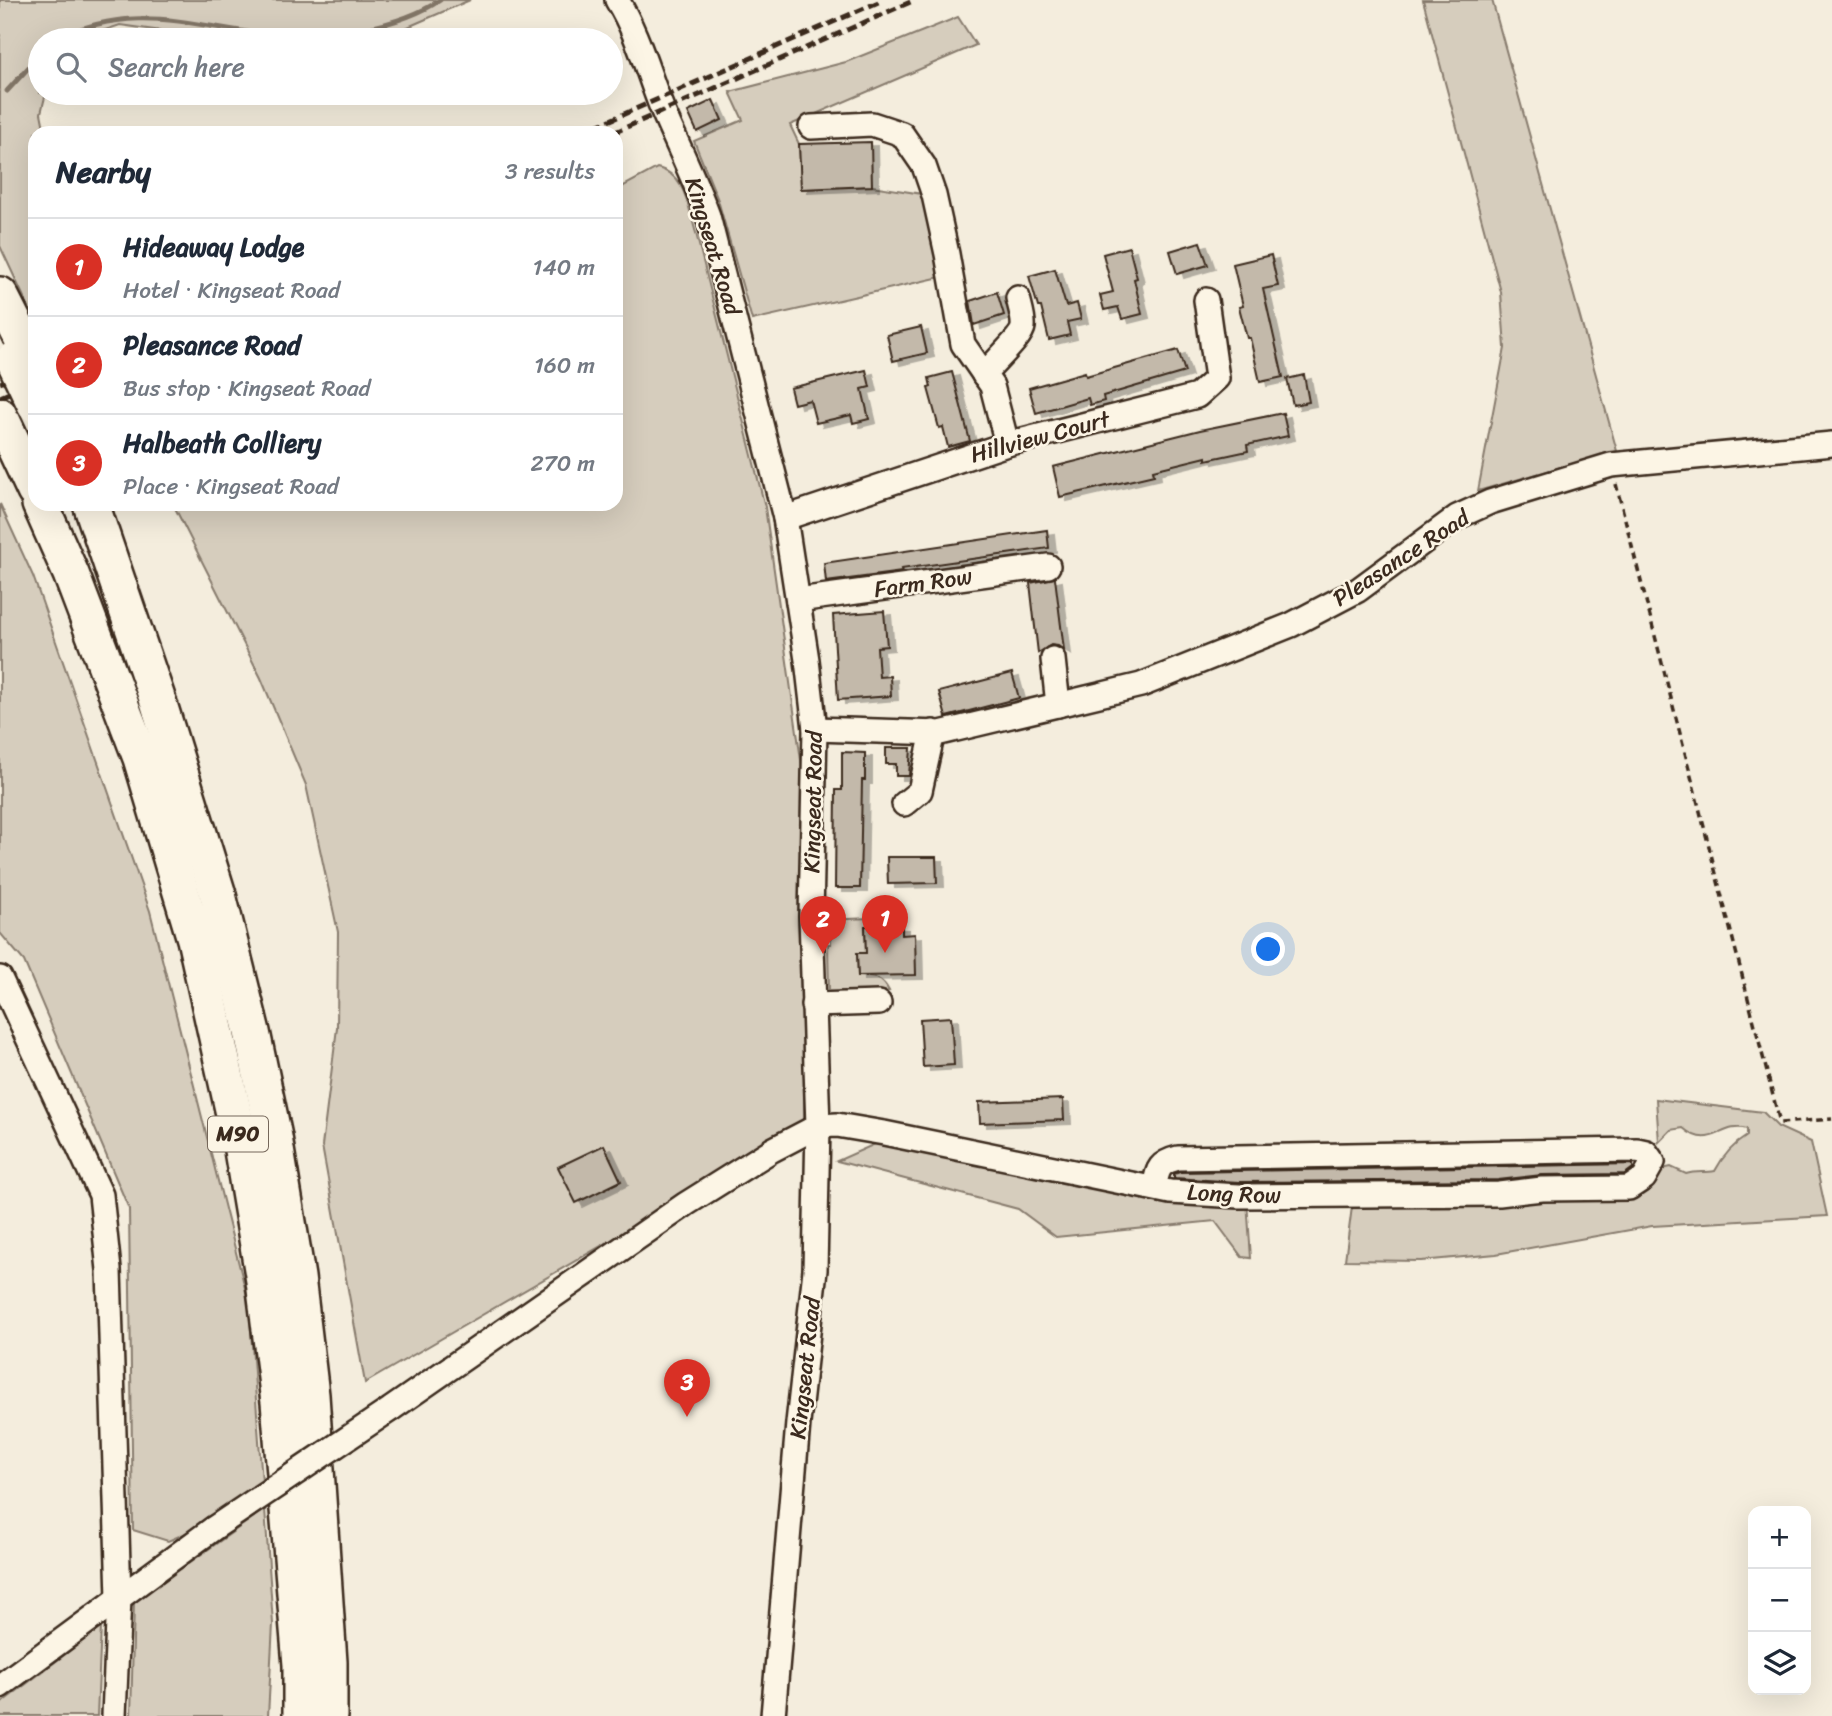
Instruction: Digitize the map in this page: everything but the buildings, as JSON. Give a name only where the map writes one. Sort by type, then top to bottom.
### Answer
[{"type":"highway","points":[[0,295],[28,380]]},
{"type":"highway","name":"M90","points":[[3,430],[28,478]]},
{"type":"highway","name":"M90","points":[[3,430],[28,484]]},
{"type":"highway","name":"M90","points":[[41,511],[71,574],[118,695],[160,820],[195,939],[242,1150],[264,1281],[279,1402],[301,1665],[301,1716]]},
{"type":"highway","name":"M90","points":[[81,511],[158,701]]},
{"type":"highway","name":"M90","points":[[93,511],[158,701],[218,895],[252,1032],[278,1162],[297,1277],[311,1395],[329,1662],[329,1716]]},
{"type":"street","name":"Kingseat Road","points":[[617,0],[626,15],[708,216],[785,518],[815,729],[811,916],[818,1126],[815,1270],[798,1423],[773,1716]]},
{"type":"street","points":[[811,127],[872,124],[902,134],[924,166],[934,195],[947,254],[963,344],[992,386],[1007,443]]},
{"type":"street","points":[[984,374],[1000,354],[1020,337],[1024,326],[1018,299]]},
{"type":"street","name":"Hillview Court","points":[[785,518],[1007,443],[1197,396],[1217,378],[1206,300]]},
{"type":"street","name":"Pleasance Road","points":[[815,729],[940,733],[1141,685],[1291,625],[1358,590],[1457,517],[1490,502],[1611,465],[1832,444]]},
{"type":"street","name":"Farm Row","points":[[798,600],[1048,566]]},
{"type":"street","points":[[1053,659],[1066,703]]},
{"type":"street","points":[[904,804],[920,791],[933,732]]},
{"type":"street","points":[[0,978],[101,1195],[110,1270],[119,1598],[114,1716]]},
{"type":"street","points":[[813,1004],[879,1003]]},
{"type":"street","name":"Long Row","points":[[818,1126],[837,1125],[884,1133],[1170,1192],[1239,1196],[1499,1194],[1542,1189],[1629,1188],[1639,1183],[1653,1162],[1650,1156],[1637,1150],[1178,1158],[1166,1161],[1158,1169],[1154,1188]]},
{"type":"street","points":[[0,1686],[212,1530],[686,1204],[772,1150],[818,1126]]},
{"type":"path","points":[[1611,465],[1780,1123],[1832,1119]]},
{"type":"shaded area","points":[[0,0],[470,0],[406,28],[141,28],[120,25],[111,28],[28,28],[28,105],[43,105],[41,113],[44,126],[28,126],[28,306],[0,246]]},
{"type":"shaded area","points":[[1423,0],[1492,0],[1617,451],[1478,491],[1505,348],[1501,292]]},
{"type":"shaded area","points":[[958,17],[976,45],[790,125],[799,144],[802,189],[872,186],[928,195],[945,276],[752,320],[718,200],[694,141],[743,120],[730,92],[846,62]]},
{"type":"shaded area","points":[[657,168],[674,177],[684,193],[765,507],[803,774],[804,1122],[694,1192],[365,1383],[322,1146],[337,1028],[338,932],[306,785],[261,678],[177,511],[623,511],[623,186]]},
{"type":"shaded area","points":[[0,504],[33,576],[150,911],[249,1304],[262,1482],[200,1527],[168,1541],[133,1530],[129,1209],[24,961],[0,933]]},
{"type":"shaded area","points":[[870,918],[870,926],[865,927],[866,953],[857,953],[858,976],[880,980],[889,991],[829,992],[828,944],[831,944],[831,939],[827,938],[826,920]]},
{"type":"shaded area","points":[[1656,1099],[1763,1112],[1778,1127],[1811,1142],[1827,1216],[1652,1226],[1496,1254],[1421,1261],[1345,1260],[1353,1199],[1500,1205],[1671,1167],[1686,1174],[1715,1171],[1728,1151],[1747,1136],[1747,1129],[1730,1129],[1709,1137],[1701,1137],[1683,1128],[1671,1130],[1659,1142]]},
{"type":"shaded area","points":[[884,1140],[1247,1201],[1251,1258],[1242,1257],[1215,1221],[1056,1237],[1018,1209],[837,1161]]},
{"type":"shaded area","points":[[265,1509],[273,1624],[268,1716],[131,1716],[134,1602]]},
{"type":"shaded area","points":[[101,1627],[97,1716],[0,1716],[0,1704]]},
{"type":"waterway","points":[[369,28],[405,18],[440,0]]},
{"type":"waterway","points":[[84,28],[111,21],[138,19],[221,28]]},
{"type":"waterway","points":[[7,91],[28,68]]},
{"type":"railway","points":[[597,126],[883,0]]},
{"type":"railway","points":[[623,129],[915,0]]},
{"type":"railway","points":[[0,383],[28,372]]},
{"type":"railway","points":[[0,397],[28,385]]},
{"type":"place","name":"Hideaway Lodge","points":[[885,953]]},
{"type":"place","name":"Pleasance Road","points":[[823,954]]},
{"type":"place","name":"Halbeath Colliery","points":[[687,1417]]}]
